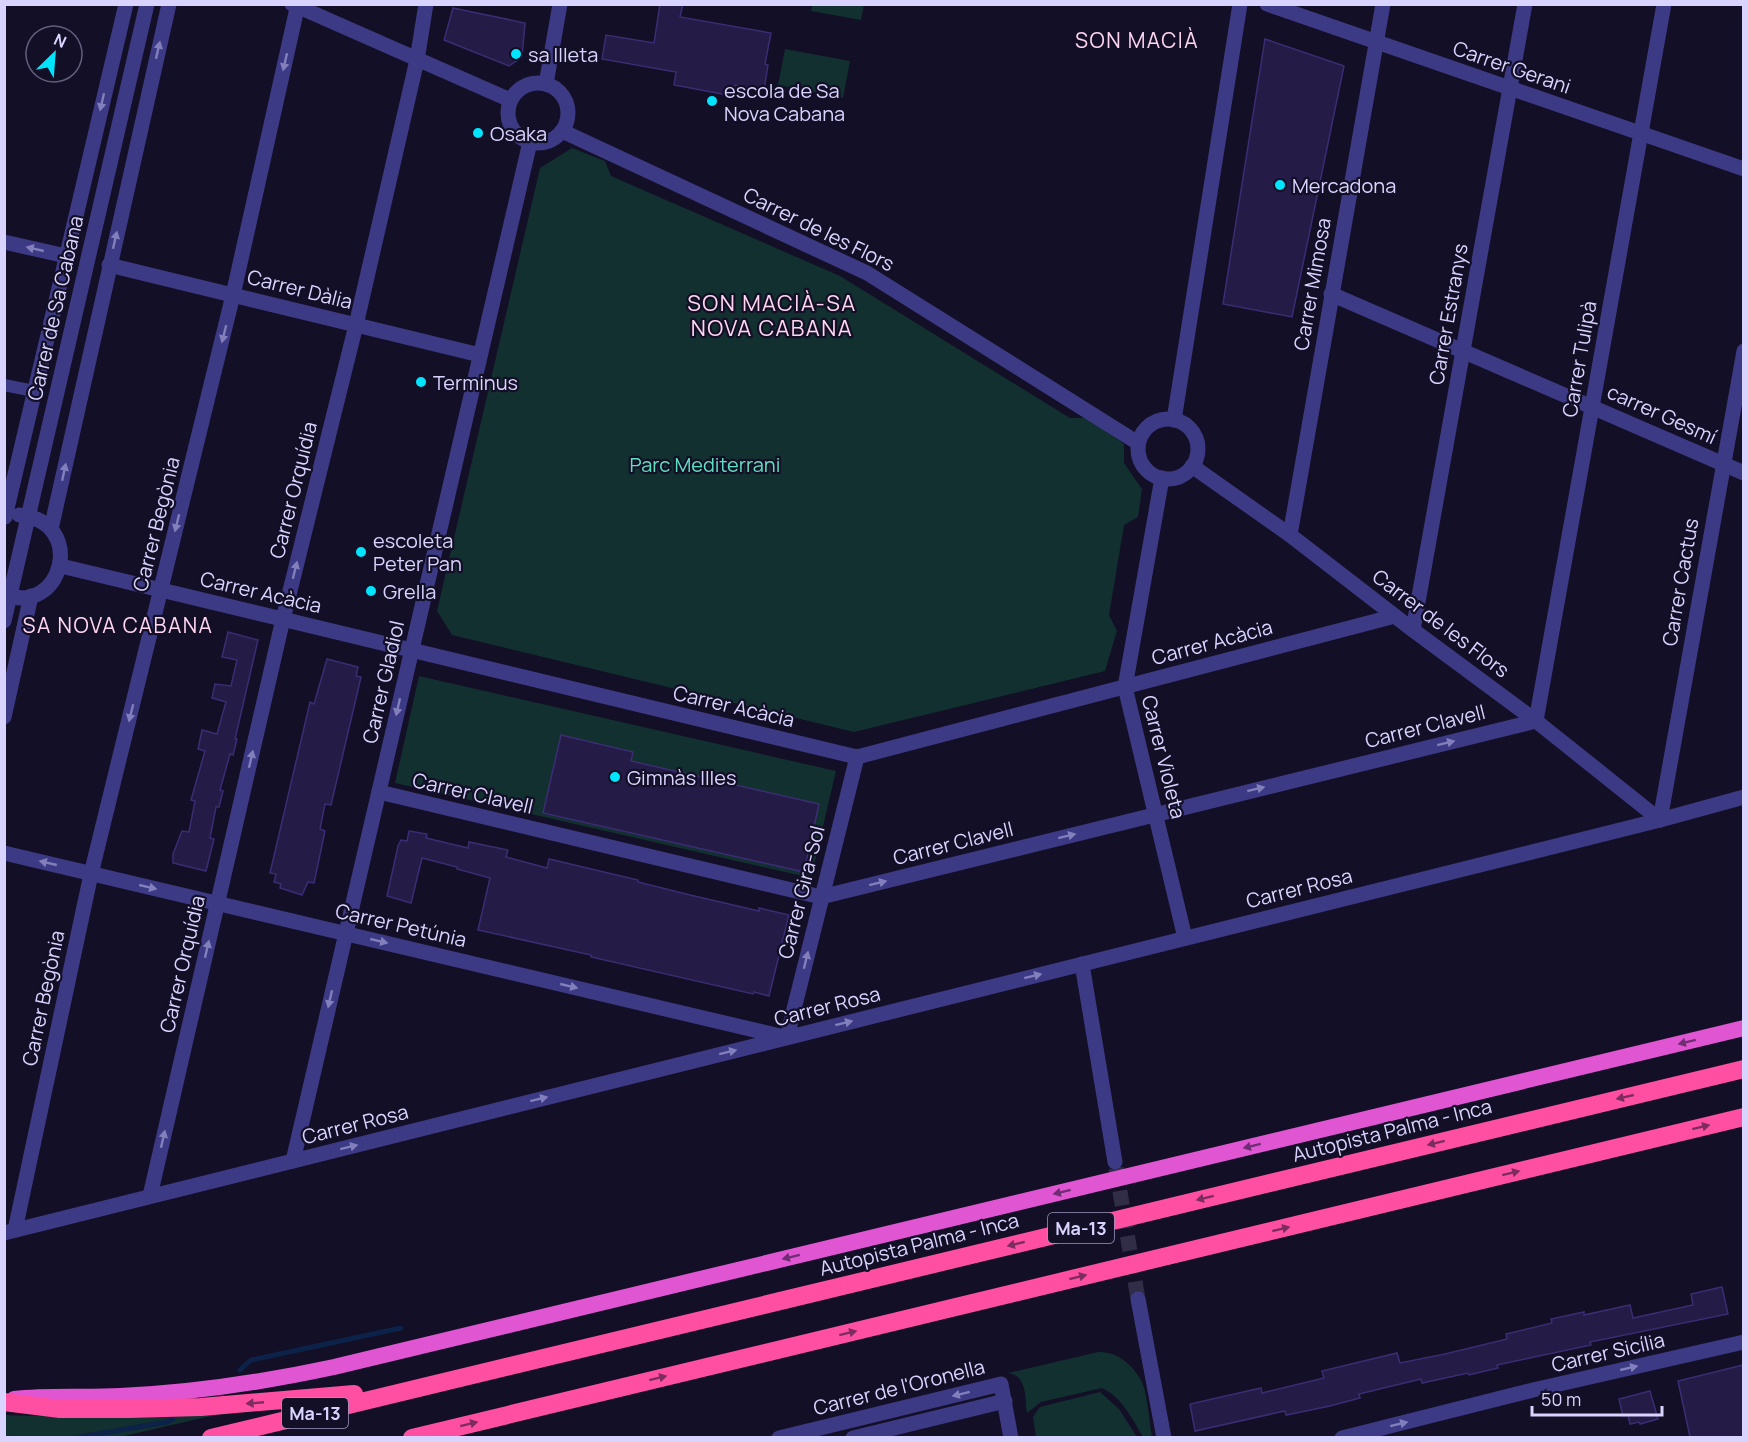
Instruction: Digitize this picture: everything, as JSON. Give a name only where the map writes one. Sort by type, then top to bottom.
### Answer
[{"type":"highway","points":[[4,1401],[37,1397],[119,1396],[200,1390],[276,1379],[334,1367],[1743,1028]]},
{"type":"highway","name":"Autopista Palma - Inca","points":[[211,1437],[1743,1069]]},
{"type":"highway","name":"Ma-13","points":[[412,1437],[1743,1117]]},
{"type":"highway","points":[[4,1401],[60,1409],[201,1407],[418,1388]]},
{"type":"street","points":[[8,596],[31,596],[50,585],[61,566],[62,552],[58,540],[41,520],[17,514],[5,517],[126,4]]},
{"type":"street","name":"Carrer de Sa Cabana","points":[[4,621],[147,4]]},
{"type":"street","points":[[51,529],[169,4]]},
{"type":"street","name":"Carrer Orquídia","points":[[150,1196],[283,619],[356,325],[417,60],[426,4]]},
{"type":"street","points":[[546,84],[560,4]]},
{"type":"street","points":[[1174,420],[1240,4]]},
{"type":"street","name":"Carrer Gerani","points":[[1267,4],[1743,169]]},
{"type":"street","name":"Carrer Mimosa","points":[[1290,535],[1383,4]]},
{"type":"street","name":"Carrer Estranys","points":[[1413,630],[1525,4]]},
{"type":"street","name":"Carrer Tulipà","points":[[1536,721],[1664,4]]},
{"type":"street","points":[[296,5],[510,100]]},
{"type":"street","name":"Carrer Begònia","points":[[10,1231],[91,874],[233,295],[296,5]]},
{"type":"street","points":[[546,84],[560,92],[566,101],[567,122],[562,131],[551,140],[541,143],[530,142],[519,137],[512,129],[507,109],[516,92],[525,85],[546,84]]},
{"type":"street","name":"Carrer de les Flors","points":[[562,131],[867,273],[1138,443]]},
{"type":"street","name":"Carrer Gladiol","points":[[292,1161],[530,142]]},
{"type":"street","points":[[4,242],[66,256]]},
{"type":"street","name":"Carrer Dàlia","points":[[109,265],[480,355]]},
{"type":"street","name":"carrer Gesmí","points":[[1331,294],[1743,473]]},
{"type":"street","name":"Carrer Cactus","points":[[1660,820],[1743,351]]},
{"type":"street","points":[[4,385],[34,391]]},
{"type":"street","points":[[1164,419],[1174,420],[1189,428],[1195,436],[1198,447],[1197,457],[1182,476],[1172,479],[1162,478],[1148,472],[1141,464],[1138,443],[1146,429],[1154,422],[1164,419]]},
{"type":"street","name":"Carrer de les Flors","points":[[1192,466],[1290,535],[1536,721],[1660,820]]},
{"type":"street","name":"Carrer Violeta","points":[[1162,478],[1125,687],[1157,813],[1185,938]]},
{"type":"street","name":"Carrer Acàcia","points":[[61,566],[857,757],[1395,616]]},
{"type":"street","points":[[4,717],[31,596]]},
{"type":"street","name":"Carrer Clavell","points":[[379,792],[821,897],[1536,721]]},
{"type":"street","name":"Carrer Gira-Sol","points":[[787,1037],[857,757]]},
{"type":"street","name":"Carrer Rosa","points":[[10,1231],[1660,820],[1743,797]]},
{"type":"street","name":"Carrer Petúnia","points":[[4,853],[787,1037]]},
{"type":"street","points":[[1082,963],[1115,1162]]},
{"type":"street","points":[[1138,1299],[1164,1437]]},
{"type":"street","name":"Carrer Sicília","points":[[1342,1437],[1743,1342]]},
{"type":"street","name":"Carrer de l'Oronella","points":[[779,1437],[1001,1384],[1005,1401],[853,1437]]},
{"type":"street","points":[[1005,1401],[1011,1437]]},
{"type":"green space","points":[[812,4],[864,5],[861,20],[811,11]]},
{"type":"green space","points":[[785,49],[850,61],[843,98],[778,85]]},
{"type":"green space","name":"Parc Mediterrani","points":[[572,148],[605,161],[611,176],[840,276],[1070,418],[1088,418],[1124,444],[1124,463],[1142,489],[1138,517],[1124,525],[1109,615],[1117,631],[1105,671],[854,732],[452,635],[437,611],[540,168]]},
{"type":"green space","name":"Gimnàs Illes","points":[[419,676],[836,771],[811,878],[395,783]]},
{"type":"green space","points":[[1098,1352],[1119,1357],[1139,1376],[1145,1393],[1152,1437],[1143,1437],[1121,1403],[1102,1388],[1041,1402],[1027,1413],[1022,1383],[1019,1378],[1008,1373]]},
{"type":"green space","points":[[1100,1392],[1119,1409],[1137,1437],[1036,1437],[1033,1417],[1040,1407]]},
{"type":"green space","points":[[256,1408],[120,1437],[5,1438],[5,1415],[130,1416],[193,1414]]},
{"type":"building","points":[[660,4],[683,4],[680,17],[771,33],[765,64],[768,65],[764,90],[735,85],[733,96],[674,85],[676,72],[602,59],[606,35],[654,43]]},
{"type":"building","points":[[453,8],[525,23],[522,57],[509,66],[444,40]]},
{"type":"building","name":"Mercadona","points":[[1265,39],[1344,66],[1292,317],[1223,304]]},
{"type":"building","points":[[228,632],[258,640],[233,755],[230,754],[220,790],[223,791],[219,807],[216,807],[210,838],[214,839],[206,871],[173,863],[173,854],[182,831],[189,832],[195,801],[191,800],[205,751],[198,749],[202,730],[217,734],[226,702],[212,698],[215,684],[231,686],[237,660],[222,657]]},
{"type":"building","points":[[327,659],[358,667],[356,676],[361,677],[331,805],[325,804],[320,829],[325,831],[314,883],[308,882],[302,895],[280,888],[281,884],[274,882],[276,874],[270,873],[310,702],[314,704]]},
{"type":"building","points":[[561,735],[633,752],[631,761],[819,804],[804,872],[543,813]]},
{"type":"building","points":[[409,831],[427,834],[426,838],[468,848],[469,842],[508,850],[506,857],[547,868],[549,859],[690,895],[759,911],[759,908],[789,915],[769,996],[478,930],[490,878],[457,869],[457,867],[422,858],[411,903],[387,896],[398,846],[401,840],[407,841]]},
{"type":"building","points":[[1722,1287],[1728,1314],[1590,1342],[1591,1345],[1497,1365],[1498,1368],[1469,1375],[1468,1373],[1422,1383],[1421,1379],[1359,1394],[1360,1398],[1330,1406],[1286,1415],[1285,1411],[1195,1431],[1190,1404],[1261,1388],[1262,1393],[1324,1378],[1322,1371],[1397,1353],[1400,1363],[1445,1354],[1507,1339],[1506,1334],[1552,1323],[1551,1319],[1584,1312],[1584,1315],[1630,1305],[1633,1318],[1693,1305],[1691,1294]]},
{"type":"building","points":[[1743,1365],[1743,1437],[1690,1437],[1678,1381]]},
{"type":"building","points":[[1650,1391],[1658,1419],[1630,1424],[1628,1415],[1623,1416],[1619,1399]]},
{"type":"waterway","points":[[240,1370],[251,1360],[401,1328]]},
{"type":"waterway","points":[[74,1438],[167,1422],[173,1419]]},
{"type":"tunnel","points":[[1116,1168],[1138,1299]]},
{"type":"place","name":"sa Illeta","points":[[516,54]]},
{"type":"place","name":"escola de Sa Nova Cabana","points":[[712,101]]},
{"type":"place","name":"Osaka","points":[[478,133]]},
{"type":"place","name":"Mercadona","points":[[1280,185]]},
{"type":"place","name":"Terminus","points":[[421,382]]},
{"type":"place","name":"escoleta Peter Pan","points":[[361,552]]},
{"type":"place","name":"Grella","points":[[371,591]]},
{"type":"place","name":"Gimnàs Illes","points":[[615,777]]},
{"type":"district","name":"SON MACIÀ","points":[[1137,40]]},
{"type":"district","name":"SON MACIÀ-SA NOVA CABANA","points":[[772,316]]},
{"type":"district","name":"SA NOVA CABANA","points":[[118,625]]}]
